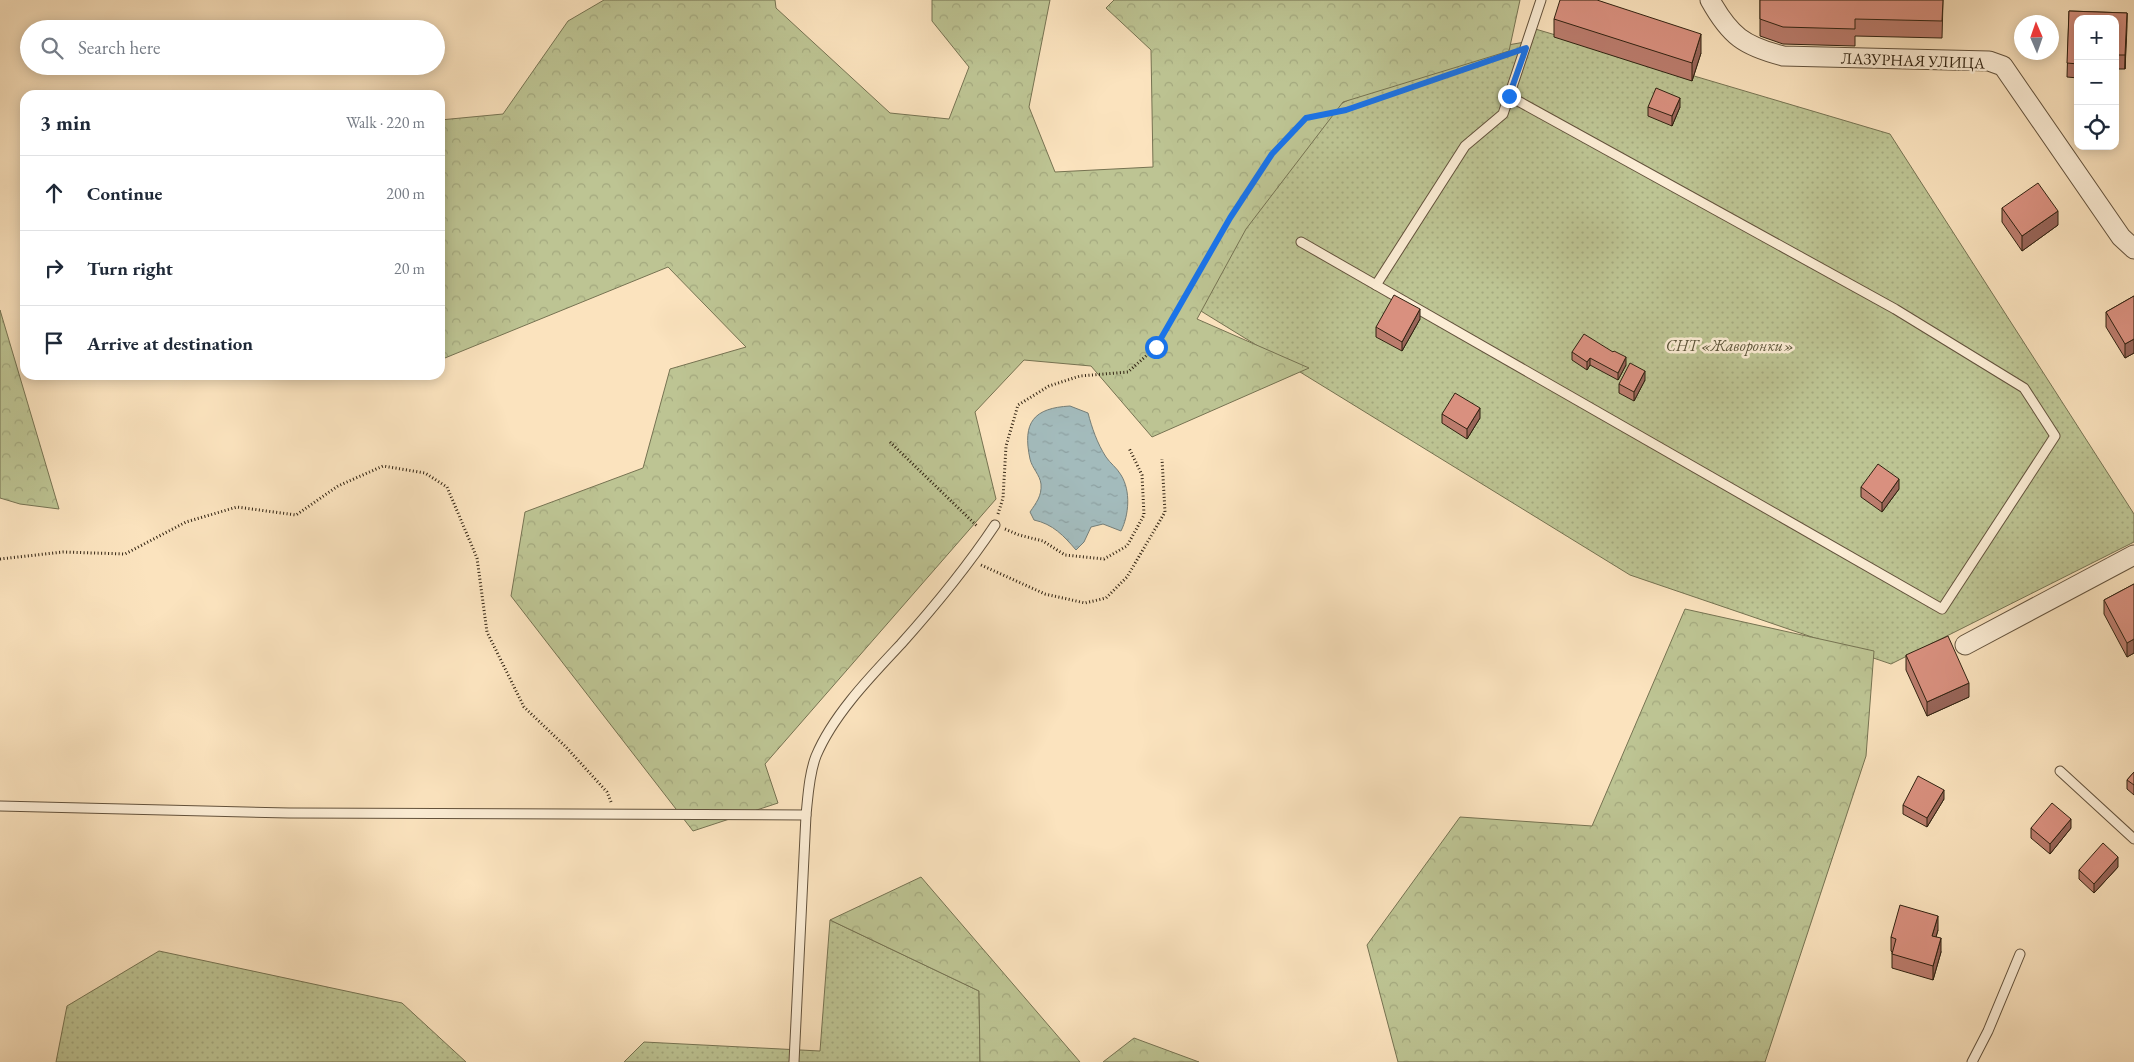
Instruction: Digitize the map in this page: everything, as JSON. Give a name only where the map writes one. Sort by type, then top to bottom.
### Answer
[{"type":"street","name":"ЛАЗУРНАЯ УЛИЦА","points":[[1710,0],[1719,16],[1735,36],[1759,50],[1783,56],[1989,61],[2003,66],[2121,237],[2134,249]]},
{"type":"street","points":[[1965,645],[2134,555]]},
{"type":"lane","points":[[1376,285],[1465,146],[1503,114],[1541,0]]},
{"type":"lane","points":[[1301,242],[1942,609],[2055,436],[2024,388],[1895,309],[1509,96]]},
{"type":"lane","points":[[794,1062],[806,816],[810,775],[816,757],[826,736],[875,672],[972,561],[995,525]]},
{"type":"lane","points":[[2060,771],[2134,839]]},
{"type":"lane","points":[[0,806],[289,813],[614,813],[806,816]]},
{"type":"lane","points":[[1972,1062],[1988,1031],[2020,954]]},
{"type":"path","points":[[1128,448],[1142,475],[1144,515],[1127,546],[1104,559],[1065,555],[1043,541],[1018,535],[995,525],[1003,498],[1006,446],[1018,405],[1049,386],[1080,376],[1128,372],[1156,347],[1230,218],[1272,154],[1306,118],[1346,110],[1526,48]]},
{"type":"path","points":[[890,442],[988,536]]},
{"type":"path","points":[[972,561],[1045,594],[1085,603],[1106,598],[1127,577],[1165,512],[1162,459]]},
{"type":"path","points":[[0,559],[63,552],[125,554],[186,522],[237,506],[296,515],[338,486],[383,466],[425,472],[447,488],[477,558],[488,632],[524,707],[607,792],[614,813]]},
{"type":"green space","points":[[604,0],[775,0],[776,8],[890,113],[949,119],[969,67],[932,21],[932,0],[1050,0],[1029,107],[1055,172],[1153,167],[1151,50],[1106,8],[1114,0],[1520,0],[1509,51],[1343,102],[1246,229],[1197,319],[1309,368],[1152,437],[1091,366],[1024,360],[975,412],[996,499],[765,764],[778,803],[693,831],[511,596],[525,512],[643,468],[670,369],[746,347],[668,267],[445,358],[445,120],[503,114],[568,21]]},
{"type":"green space","name":"СНТ «Жаворонки»","points":[[1532,28],[1890,134],[2134,514],[2134,542],[1891,664],[1630,575],[1183,300],[1317,115],[1439,57],[1525,42]]},
{"type":"green space","points":[[0,310],[59,509],[20,504],[0,498]]},
{"type":"green space","points":[[1685,609],[1874,651],[1866,756],[1765,1062],[1398,1062],[1367,945],[1460,817],[1592,826]]},
{"type":"green space","points":[[921,877],[1080,1062],[980,1062],[979,991],[830,920]]},
{"type":"green space","points":[[830,920],[979,991],[980,1062],[624,1062],[644,1042],[820,1051]]},
{"type":"green space","points":[[159,951],[402,1003],[466,1062],[56,1062],[67,1006]]},
{"type":"green space","points":[[1134,1038],[1199,1062],[1103,1062]]},
{"type":"water","points":[[1070,406],[1088,413],[1100,446],[1106,457],[1121,475],[1128,496],[1126,518],[1121,531],[1103,524],[1091,527],[1084,542],[1076,550],[1062,535],[1047,524],[1034,520],[1030,512],[1041,492],[1041,484],[1030,459],[1028,435],[1030,426],[1039,414],[1047,410]]},
{"type":"building","points":[[1560,0],[1597,0],[1701,34],[1692,63],[1554,19]]},
{"type":"building","points":[[1760,0],[1943,0],[1942,21],[1855,19],[1855,29],[1783,27],[1760,19]]},
{"type":"building","points":[[2069,11],[2127,13],[2125,55],[2119,55],[2119,15],[2074,15],[2074,64],[2067,63]]},
{"type":"building","points":[[1656,88],[1680,98],[1672,116],[1648,107]]},
{"type":"building","points":[[2038,183],[2058,211],[2022,236],[2002,208]]},
{"type":"building","points":[[1394,295],[1420,309],[1402,342],[1376,327]]},
{"type":"building","points":[[2134,296],[2134,339],[2125,344],[2106,312]]},
{"type":"building","points":[[1584,334],[1613,352],[1626,357],[1618,373],[1590,358],[1587,362],[1572,352]]},
{"type":"building","points":[[1630,363],[1645,371],[1634,392],[1619,384]]},
{"type":"building","points":[[1455,393],[1480,408],[1467,429],[1442,414]]},
{"type":"building","points":[[1878,464],[1899,479],[1882,503],[1861,487]]},
{"type":"building","points":[[2134,584],[2134,639],[2127,643],[2104,600]]},
{"type":"building","points":[[1948,636],[1969,683],[1927,702],[1906,655]]},
{"type":"building","points":[[2134,772],[2134,785],[2127,780]]},
{"type":"building","points":[[1918,776],[1944,790],[1927,818],[1903,805]]},
{"type":"building","points":[[2052,803],[2071,819],[2050,844],[2031,828]]},
{"type":"building","points":[[2103,843],[2118,857],[2094,884],[2079,870]]},
{"type":"building","points":[[1900,905],[1938,916],[1932,936],[1941,938],[1933,966],[1892,954],[1896,939],[1891,937]]},
{"type":"route","points":[[1156,347],[1230,218],[1272,154],[1306,118],[1346,110],[1526,48],[1509,96]]}]
